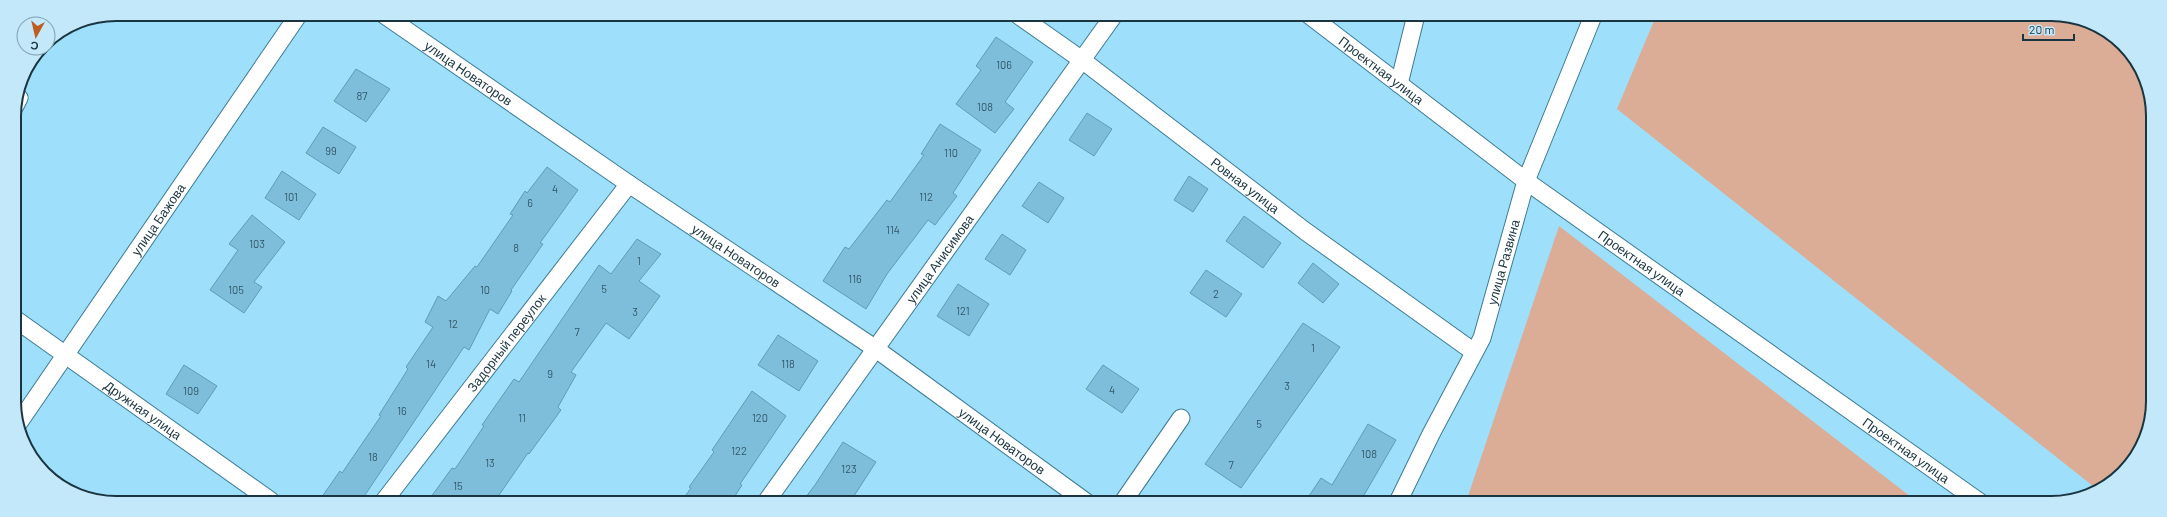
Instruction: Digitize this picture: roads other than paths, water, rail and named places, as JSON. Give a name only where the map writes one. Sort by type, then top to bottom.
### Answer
[{"type":"street","name":"улица Бажова","points":[[23,417],[294,21]]},
{"type":"street","name":"улица Новаторов","points":[[393,21],[629,184],[876,349],[1078,496]]},
{"type":"street","name":"Ровная улица","points":[[1027,21],[1082,60],[1305,230],[1474,352]]},
{"type":"street","name":"улица Анисимова","points":[[770,496],[1110,21]]},
{"type":"street","name":"Проектная улица","points":[[1317,21],[1526,181],[1971,496]]},
{"type":"street","points":[[1399,84],[1415,21]]},
{"type":"street","name":"улица Развина","points":[[1401,496],[1431,434],[1482,338],[1526,181],[1591,21]]},
{"type":"street","name":"Задорный переулок","points":[[388,496],[629,184]]},
{"type":"street","name":"Дружная улица","points":[[21,323],[264,496]]},
{"type":"street","points":[[1127,496],[1181,418]]}]
